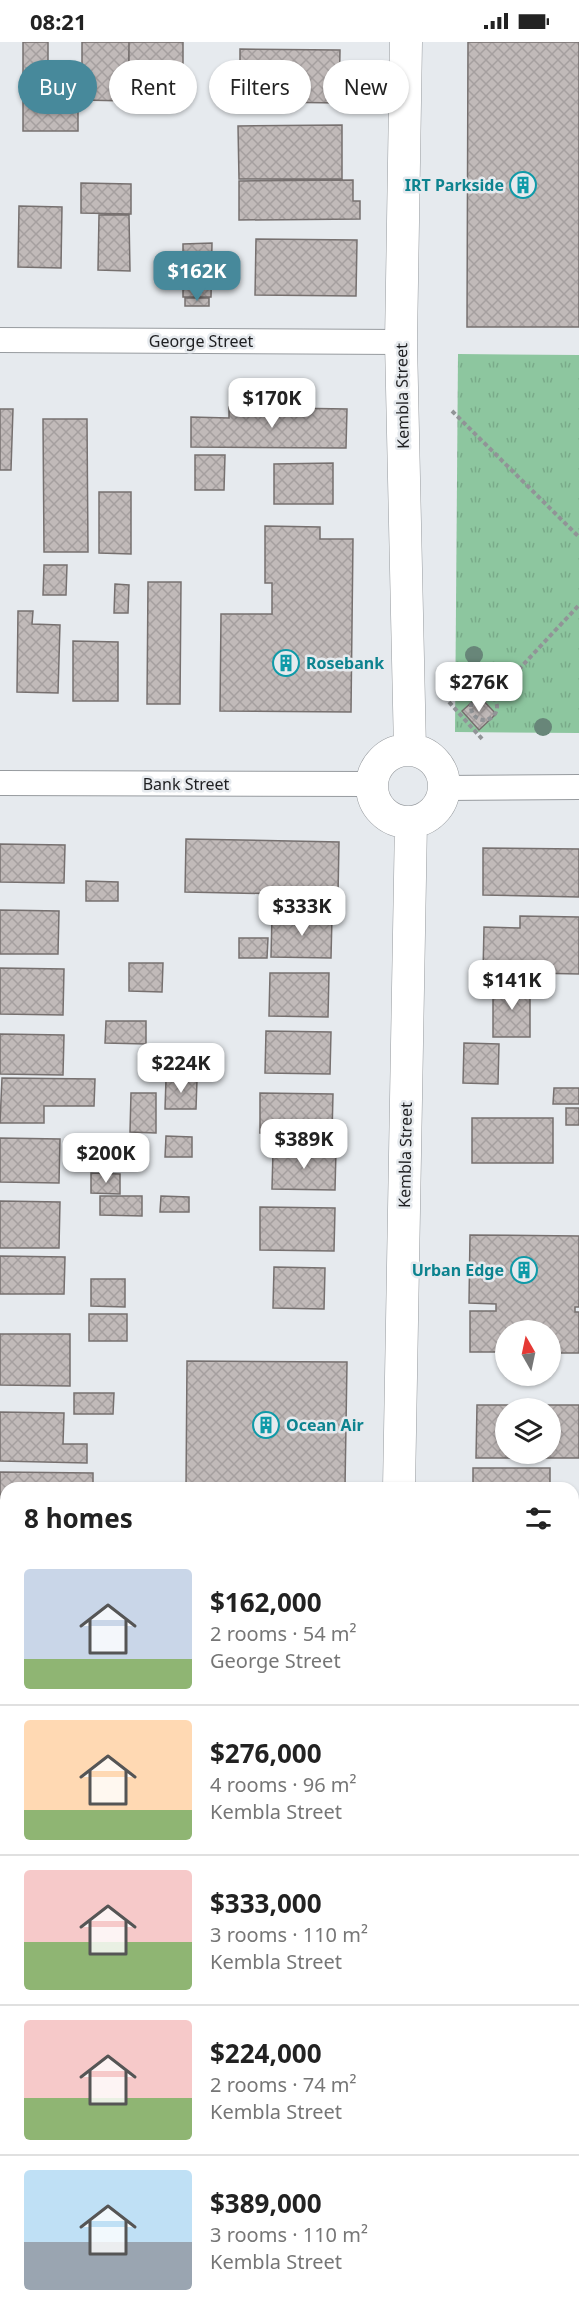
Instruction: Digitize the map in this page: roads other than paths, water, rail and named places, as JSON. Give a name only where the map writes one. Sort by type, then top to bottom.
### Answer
[{"type":"street","name":"Kembla Street","points":[[406,42],[401,342],[410,750]]},
{"type":"street","name":"George Street","points":[[0,340],[401,342]]},
{"type":"street","points":[[410,750],[421,752],[438,766],[444,788],[442,798],[430,814],[411,822],[391,818],[383,812],[376,804],[372,784],[380,763],[388,756],[410,750]]},
{"type":"street","name":"Bank Street","points":[[0,783],[372,784]]},
{"type":"street","points":[[444,788],[579,787]]},
{"type":"street","name":"Kembla Street","points":[[399,1482],[411,822]]},
{"type":"place","name":"IRT Parkside","points":[[523,185]]},
{"type":"place","name":"Rosebank","points":[[286,663]]},
{"type":"place","name":"Urban Edge","points":[[524,1270]]},
{"type":"place","name":"Ocean Air","points":[[266,1425]]}]
